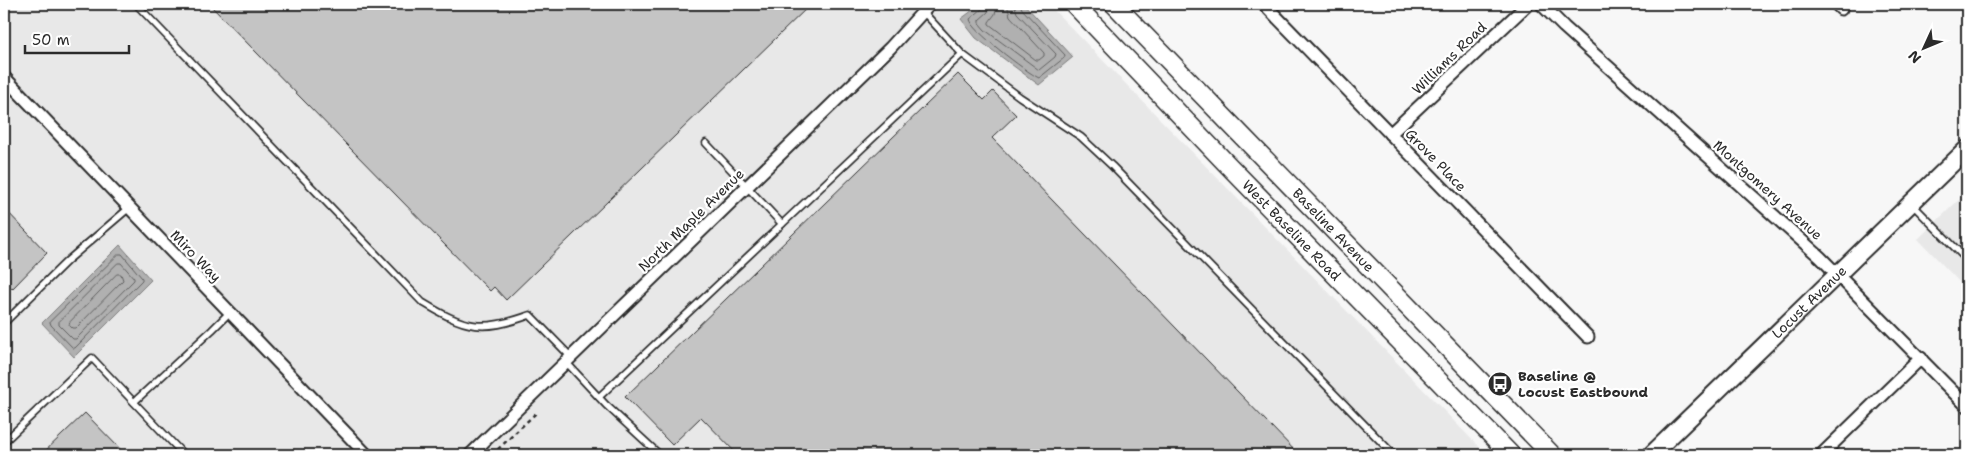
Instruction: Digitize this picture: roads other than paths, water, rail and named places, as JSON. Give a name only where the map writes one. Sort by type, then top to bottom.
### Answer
[{"type":"main road","name":"West Baseline Road","points":[[1074,4],[1225,162],[1511,455]]},
{"type":"main road","name":"Baseline Avenue","points":[[1114,4],[1552,455]]},
{"type":"street","name":"Grove Place","points":[[1264,4],[1588,337]]},
{"type":"street","name":"Williams Road","points":[[1390,134],[1528,4]]},
{"type":"street","name":"Montgomery Avenue","points":[[1541,4],[1564,27],[1820,257],[1967,406]]},
{"type":"street","name":"North Maple Avenue","points":[[470,455],[890,48],[923,6]]},
{"type":"street","name":"Miro Way","points":[[4,77],[368,455]]},
{"type":"street","name":"Locust Avenue","points":[[1651,455],[1967,150]]},
{"type":"street","points":[[1821,455],[1921,358]]},
{"type":"lane","points":[[136,4],[422,302],[462,324],[495,326],[530,315],[599,396],[660,455]]},
{"type":"lane","points":[[923,6],[962,54],[1020,97],[1081,137],[1119,173],[1394,455]]},
{"type":"lane","points":[[599,396],[962,54]]},
{"type":"lane","points":[[706,143],[782,224]]},
{"type":"lane","points":[[1911,204],[1967,260]]},
{"type":"lane","points":[[4,323],[67,261],[129,208]]},
{"type":"lane","points":[[134,402],[230,312]]},
{"type":"lane","points":[[4,442],[92,358],[184,455]]},
{"type":"water","points":[[981,4],[1024,4],[1073,57],[1039,85],[976,38],[961,19]]},
{"type":"water","points":[[120,245],[151,280],[74,357],[42,323]]},
{"type":"place","name":"Baseline @ Locust Eastbound","points":[[1500,384]]}]
